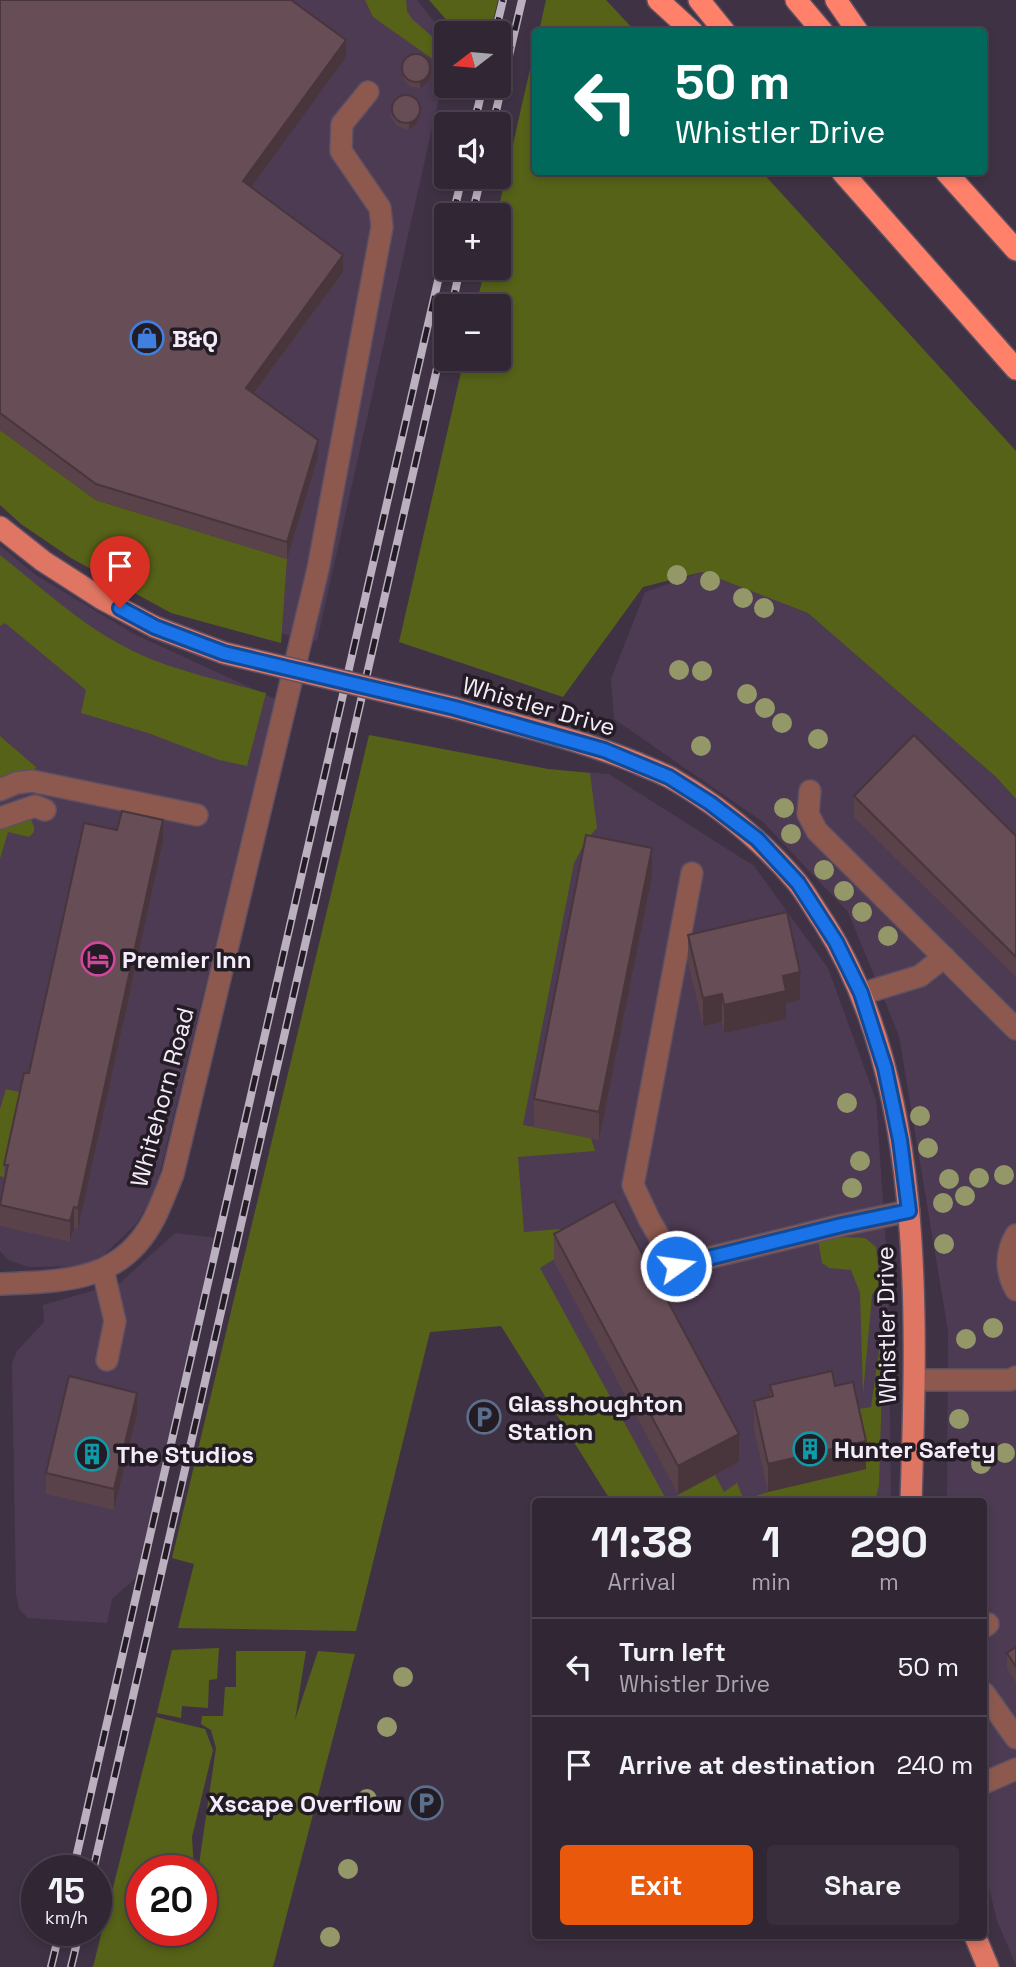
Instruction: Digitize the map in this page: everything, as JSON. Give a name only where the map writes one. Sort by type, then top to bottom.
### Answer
[{"type":"highway","points":[[658,0],[689,28]]},
{"type":"highway","points":[[699,0],[722,28]]},
{"type":"highway","points":[[796,0],[820,28]]},
{"type":"highway","points":[[836,0],[855,28]]},
{"type":"highway","points":[[845,175],[1016,369]]},
{"type":"highway","points":[[950,175],[1011,245]]},
{"type":"highway","points":[[960,175],[1011,245]]},
{"type":"main road","name":"Whistler Drive","points":[[0,527],[43,561],[102,599],[155,627],[224,653],[455,708],[604,750],[669,777],[710,803],[757,839],[798,883],[836,942],[861,993],[885,1068],[900,1140],[909,1211],[915,1380],[911,1498]]},
{"type":"main road","points":[[976,1939],[988,1967]]},
{"type":"lane","name":"Whitehorn Road","points":[[0,1284],[64,1281],[103,1270],[130,1253],[154,1220],[173,1174],[318,569],[382,227],[380,208],[341,150],[342,124],[368,92]]},
{"type":"lane","points":[[0,790],[16,783],[32,781],[197,815]]},
{"type":"lane","points":[[810,791],[808,814],[817,831],[1016,1029]]},
{"type":"lane","points":[[0,818],[35,806],[46,810]]},
{"type":"lane","points":[[692,873],[632,1185],[676,1266],[909,1211]]},
{"type":"lane","points":[[861,993],[920,976],[944,957]]},
{"type":"lane","points":[[1016,1235],[1009,1250],[1008,1262],[1010,1280],[1016,1290]]},
{"type":"lane","points":[[103,1270],[115,1321],[107,1360]]},
{"type":"lane","points":[[915,1380],[1010,1380],[1016,1377]]},
{"type":"lane","points":[[987,1697],[1016,1738]]},
{"type":"lane","points":[[987,1782],[1016,1769]]},
{"type":"shaded area","name":"B&Q","points":[[0,0],[417,0],[434,22],[434,98],[439,98],[317,641],[175,612]]},
{"type":"shaded area","points":[[0,546],[36,575],[134,634],[275,699],[160,1172],[151,1199],[137,1223],[104,1255],[80,1266],[28,1267],[8,1260],[0,1251]]},
{"type":"shaded area","points":[[702,572],[808,613],[996,777],[1016,799],[1016,1965],[997,1921],[987,1879],[987,1498],[945,1498],[948,1331],[899,1036],[848,912],[763,822],[614,719],[611,679],[645,592]]},
{"type":"shaded area","points":[[548,769],[609,774],[754,866],[828,968],[876,1100],[888,1273],[891,1498],[628,1498],[462,1204]]},
{"type":"shaded area","points":[[175,1233],[218,1238],[138,1576],[112,1599],[107,1623],[28,1618],[19,1609],[16,1594],[12,1363],[17,1351],[44,1322],[43,1305],[120,1283]]},
{"type":"green space","points":[[365,0],[406,0],[407,11],[412,19],[434,38],[434,60],[373,17]]},
{"type":"green space","points":[[429,0],[498,0],[493,21],[447,21]]},
{"type":"green space","points":[[546,0],[606,0],[632,28],[540,28]]},
{"type":"green space","points":[[532,60],[532,175],[765,175],[1016,451],[1016,799],[996,777],[808,613],[702,572],[643,587],[563,697],[399,642],[461,371],[511,371],[511,294],[479,294],[482,280],[511,280],[511,203],[500,203],[503,189],[511,189],[511,153]]},
{"type":"green space","points":[[0,430],[96,500],[287,559],[281,643],[171,613],[71,558],[21,524],[0,505]]},
{"type":"green space","points":[[0,555],[77,616],[127,648],[177,668],[266,693],[247,766],[219,760],[148,733],[81,713],[86,690],[5,623],[0,626]]},
{"type":"green space","points":[[369,735],[548,769],[590,773],[597,828],[587,839],[574,863],[523,1125],[591,1138],[595,1151],[518,1157],[524,1232],[595,1226],[594,1234],[540,1268],[665,1498],[609,1498],[501,1326],[430,1332],[356,1631],[178,1628],[194,1564],[172,1558]]},
{"type":"green space","points":[[0,736],[36,767],[34,771],[0,780]]},
{"type":"green space","points":[[31,819],[34,832],[29,837],[8,832],[0,859],[0,827]]},
{"type":"green space","points":[[6,1089],[24,1093],[6,1178],[0,1176],[0,1109]]},
{"type":"green space","points":[[865,1238],[876,1247],[880,1284],[872,1295],[863,1394],[860,1293],[851,1270],[829,1268],[822,1263],[818,1240]]},
{"type":"green space","points":[[884,1317],[879,1485],[876,1498],[750,1498],[768,1492],[853,1410],[871,1407]]},
{"type":"green space","points":[[715,1475],[724,1492],[737,1483],[743,1498],[673,1498]]},
{"type":"green space","points":[[219,1648],[217,1679],[209,1680],[208,1708],[182,1706],[181,1718],[157,1713],[172,1650]]},
{"type":"green space","points":[[236,1651],[306,1651],[295,1720],[318,1651],[355,1654],[273,1967],[93,1967],[98,1946],[112,1946],[112,1892],[156,1717],[205,1729],[213,1750],[192,1837],[193,1855],[126,1855],[126,1946],[217,1946],[217,1855],[200,1855],[216,1748],[211,1730],[201,1724],[202,1716],[223,1716],[225,1687],[236,1687]]},
{"type":"building","name":"B&Q","points":[[0,0],[291,0],[346,40],[243,181],[343,255],[246,388],[318,440],[287,542],[96,484],[0,413]]},
{"type":"building","points":[[416,54],[426,58],[430,68],[426,78],[416,82],[406,78],[402,68],[406,58]]},
{"type":"building","points":[[406,95],[416,99],[420,109],[416,119],[406,123],[396,119],[392,109],[396,99]]},
{"type":"building","points":[[914,735],[1016,836],[1016,957],[854,796]]},
{"type":"building","name":"Premier Inn","points":[[122,811],[163,820],[78,1208],[74,1207],[70,1221],[0,1205],[8,1165],[4,1165],[24,1073],[29,1073],[84,823],[117,830]]},
{"type":"building","points":[[586,835],[652,848],[599,1112],[534,1099]]},
{"type":"building","points":[[787,912],[800,972],[783,976],[786,991],[724,1005],[722,994],[703,998],[688,935]]},
{"type":"building","points":[[614,1201],[739,1434],[678,1466],[554,1234]]},
{"type":"building","points":[[832,1371],[835,1386],[853,1382],[866,1441],[768,1464],[754,1401],[773,1396],[770,1385]]},
{"type":"building","name":"The Studios","points":[[69,1376],[137,1393],[114,1489],[46,1473]]},
{"type":"building","points":[[1016,1647],[1016,1667],[1007,1653]]},
{"type":"railway","points":[[498,21],[503,0]]},
{"type":"railway","points":[[496,112],[522,0]]},
{"type":"railway","points":[[477,112],[480,98]]},
{"type":"railway","points":[[456,203],[459,189]]},
{"type":"railway","points":[[475,203],[478,189]]},
{"type":"railway","points":[[77,1855],[438,280]]},
{"type":"railway","points":[[455,294],[457,280]]},
{"type":"railway","points":[[97,1855],[436,371]]},
{"type":"railway","points":[[51,1967],[56,1946]]},
{"type":"railway","points":[[71,1967],[76,1946]]},
{"type":"place","name":"B&Q","points":[[147,338]]},
{"type":"place","name":"Premier Inn","points":[[98,959]]},
{"type":"place","name":"Glasshoughton Station","points":[[484,1417]]},
{"type":"place","name":"Hunter Safety","points":[[810,1449]]},
{"type":"place","name":"The Studios","points":[[92,1454]]},
{"type":"place","name":"Xscape Overflow","points":[[426,1803]]},
{"type":"route","points":[[120,608],[155,627],[224,653],[455,708],[604,750],[669,777],[710,803],[757,839],[798,883],[836,942],[861,993],[885,1068],[900,1140],[909,1211],[676,1266]]}]
